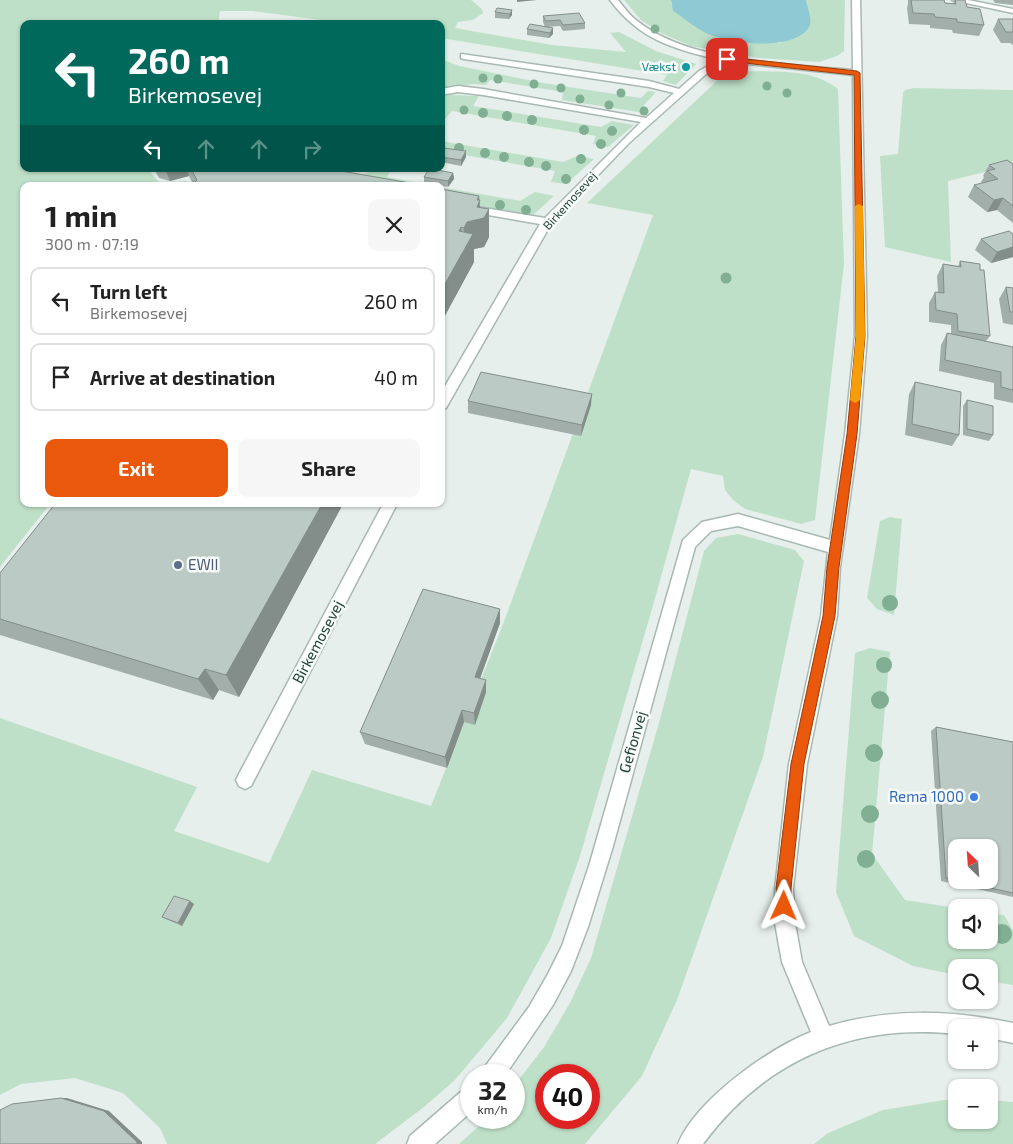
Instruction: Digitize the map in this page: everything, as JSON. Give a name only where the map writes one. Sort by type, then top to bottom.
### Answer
[{"type":"street","points":[[614,0],[628,17],[645,32],[668,44],[727,59],[857,73]]},
{"type":"street","points":[[824,1038],[792,962],[784,923],[784,888],[798,764],[829,616],[836,548],[852,434],[861,336],[856,0]]},
{"type":"street","points":[[956,0],[1013,11]]},
{"type":"street","points":[[464,56],[640,83],[681,92]]},
{"type":"street","name":"Birkemosevej","points":[[445,398],[547,222],[626,141],[702,73],[727,59]]},
{"type":"street","points":[[445,92],[458,90],[483,92],[650,121]]},
{"type":"street","points":[[445,205],[547,222]]},
{"type":"street","name":"Birkemosevej","points":[[245,780],[388,507]]},
{"type":"street","name":"Gefionvej","points":[[500,1064],[525,1032],[550,990],[571,948],[641,717],[688,544],[707,526],[738,520],[836,548]]},
{"type":"street","points":[[689,1144],[700,1129],[738,1090],[779,1059],[824,1038],[893,1022],[948,1023]]},
{"type":"street","points":[[998,1030],[1013,1033]]},
{"type":"street","points":[[418,1144],[460,1108]]},
{"type":"green space","points":[[0,0],[471,0],[482,9],[483,13],[473,20],[458,22],[455,28],[552,45],[626,52],[610,33],[619,32],[656,51],[696,64],[676,85],[663,81],[667,75],[445,39],[445,20],[322,20],[253,11],[220,11],[219,20],[20,20],[20,172],[150,172],[159,182],[20,182],[20,507],[48,507],[0,567]]},
{"type":"green space","points":[[624,0],[671,0],[671,4],[717,37],[740,42],[779,43],[804,32],[810,22],[806,0],[845,0],[844,51],[837,56],[819,62],[758,58],[691,46],[661,33],[641,20]]},
{"type":"green space","points":[[445,61],[459,66],[543,83],[641,98],[648,91],[656,92],[644,105],[645,113],[562,100],[563,92],[490,80],[486,85],[474,84],[445,88]]},
{"type":"green space","points":[[751,71],[796,73],[818,78],[838,89],[844,264],[815,520],[801,524],[745,509],[733,500],[725,490],[723,476],[691,469],[580,856],[551,938],[507,1018],[468,1064],[460,1064],[460,1074],[455,1080],[424,1107],[375,1144],[167,1144],[160,1128],[123,1093],[75,1078],[21,1084],[0,1095],[0,718],[197,787],[174,831],[269,863],[312,770],[431,806],[505,619],[653,215],[587,203],[720,78]]},
{"type":"green space","points":[[914,88],[1013,90],[1013,165],[948,181],[951,262],[885,247],[880,156],[898,154],[903,93],[905,90]]},
{"type":"green space","points":[[445,96],[479,96],[473,106],[601,127],[612,121],[634,125],[608,147],[593,144],[596,136],[452,111],[445,119]]},
{"type":"green space","points":[[445,142],[563,162],[577,156],[594,159],[566,184],[551,182],[555,171],[445,152]]},
{"type":"green space","points":[[370,172],[390,172],[387,177],[414,182],[362,182],[357,176]]},
{"type":"green space","points":[[445,188],[520,201],[535,192],[554,196],[532,216],[445,201]]},
{"type":"green space","points":[[890,517],[902,519],[894,615],[877,609],[867,598],[880,521]]},
{"type":"green space","points":[[738,534],[795,550],[804,561],[763,757],[677,1000],[642,1076],[600,1126],[600,1064],[535,1064],[535,1129],[598,1129],[585,1144],[459,1144],[476,1129],[525,1129],[525,1072],[544,1047],[570,1003],[591,958],[659,723],[704,551],[716,538]]},
{"type":"green space","points":[[870,648],[890,652],[872,854],[905,900],[948,907],[948,949],[998,949],[998,914],[1004,915],[1013,930],[1013,985],[998,982],[998,959],[948,959],[948,973],[913,966],[854,936],[836,892],[855,653]]},
{"type":"green space","points":[[948,1100],[948,1129],[998,1129],[998,1101],[1013,1102],[1013,1144],[814,1144],[828,1133],[883,1110]]},
{"type":"water","points":[[671,0],[806,0],[810,24],[801,35],[790,40],[776,43],[744,43],[706,33],[673,11]]},
{"type":"building","points":[[911,0],[944,0],[945,3],[956,4],[955,0],[965,0],[967,7],[980,9],[984,25],[957,22],[957,19],[935,17],[934,14],[913,13]]},
{"type":"building","points":[[497,8],[512,10],[510,14],[495,12]]},
{"type":"building","points":[[579,13],[585,23],[563,25],[560,20],[546,21],[543,16]]},
{"type":"building","points":[[998,19],[1013,19],[1013,32],[1006,32]]},
{"type":"building","points":[[530,24],[553,28],[550,33],[527,29]]},
{"type":"building","points":[[445,148],[466,151],[461,160],[445,158]]},
{"type":"building","points":[[1007,160],[1013,164],[1013,206],[1003,198],[994,200],[974,185],[998,179],[987,171],[995,169],[989,165]]},
{"type":"building","points":[[193,172],[347,172],[404,182],[195,182],[197,180]]},
{"type":"building","points":[[427,172],[453,173],[448,181],[424,177]]},
{"type":"building","points":[[445,190],[479,196],[477,200],[480,200],[477,207],[489,209],[484,218],[467,222],[464,228],[461,227],[459,231],[473,234],[445,284]]},
{"type":"building","points":[[1009,231],[1013,234],[1013,247],[997,252],[981,239]]},
{"type":"building","points":[[960,261],[980,264],[980,270],[984,270],[990,336],[958,331],[957,314],[936,310],[935,292],[944,293],[943,264],[961,267]]},
{"type":"building","points":[[1006,287],[1013,288],[1013,312],[1010,312]]},
{"type":"building","points":[[947,333],[1013,347],[1013,390],[1001,387],[1001,372],[945,360]]},
{"type":"building","points":[[481,372],[592,394],[582,425],[468,401]]},
{"type":"building","points":[[915,382],[961,392],[959,435],[912,424]]},
{"type":"building","points":[[967,400],[993,406],[993,435],[967,429]]},
{"type":"building","name":"EWII","points":[[53,507],[320,507],[226,675],[205,669],[198,679],[0,619],[0,573]]},
{"type":"building","points":[[423,589],[500,609],[475,677],[486,680],[474,713],[462,710],[445,757],[360,732]]},
{"type":"building","name":"Rema 1000","points":[[936,727],[1013,742],[1013,893],[995,889],[998,889],[998,839],[948,839],[948,878],[946,878]]},
{"type":"building","points":[[174,896],[190,901],[178,923],[162,917]]},
{"type":"building","points":[[61,1098],[104,1111],[137,1144],[0,1144],[0,1110],[12,1104]]},
{"type":"slow traffic","points":[[855,400],[861,336],[859,206]]},
{"type":"place","name":"Vækst","points":[[686,67]]},
{"type":"place","name":"EWII","points":[[178,565]]},
{"type":"place","name":"Rema 1000","points":[[974,797]]},
{"type":"route","points":[[727,59],[857,73],[861,336],[852,434],[833,567],[829,616],[798,764],[784,888],[784,906]]}]
